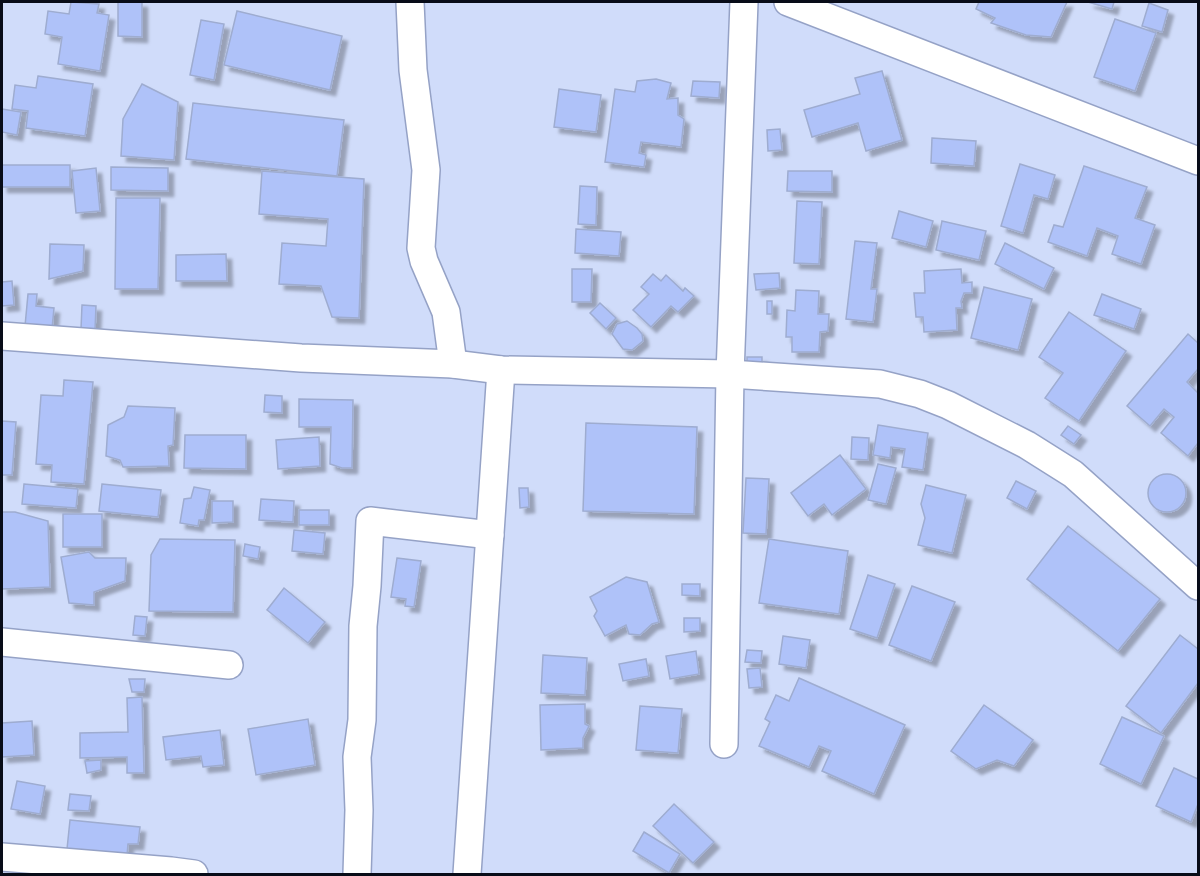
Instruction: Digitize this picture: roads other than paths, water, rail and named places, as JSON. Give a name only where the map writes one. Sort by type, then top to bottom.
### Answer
[{"type":"street","points":[[410,2],[413,70],[426,170],[420,248],[446,312],[453,364]]},
{"type":"street","points":[[724,744],[730,374],[744,2]]},
{"type":"street","points":[[788,2],[1198,161]]},
{"type":"street","points":[[2,336],[301,358],[453,364],[501,370],[730,374],[880,384],[920,394],[974,417],[1073,474],[1198,585]]},
{"type":"street","points":[[466,874],[501,370]]},
{"type":"street","points":[[357,874],[359,810],[357,757],[362,720],[363,626],[370,521],[490,535]]},
{"type":"street","points":[[2,642],[229,665]]},
{"type":"street","points":[[2,857],[194,874]]}]
